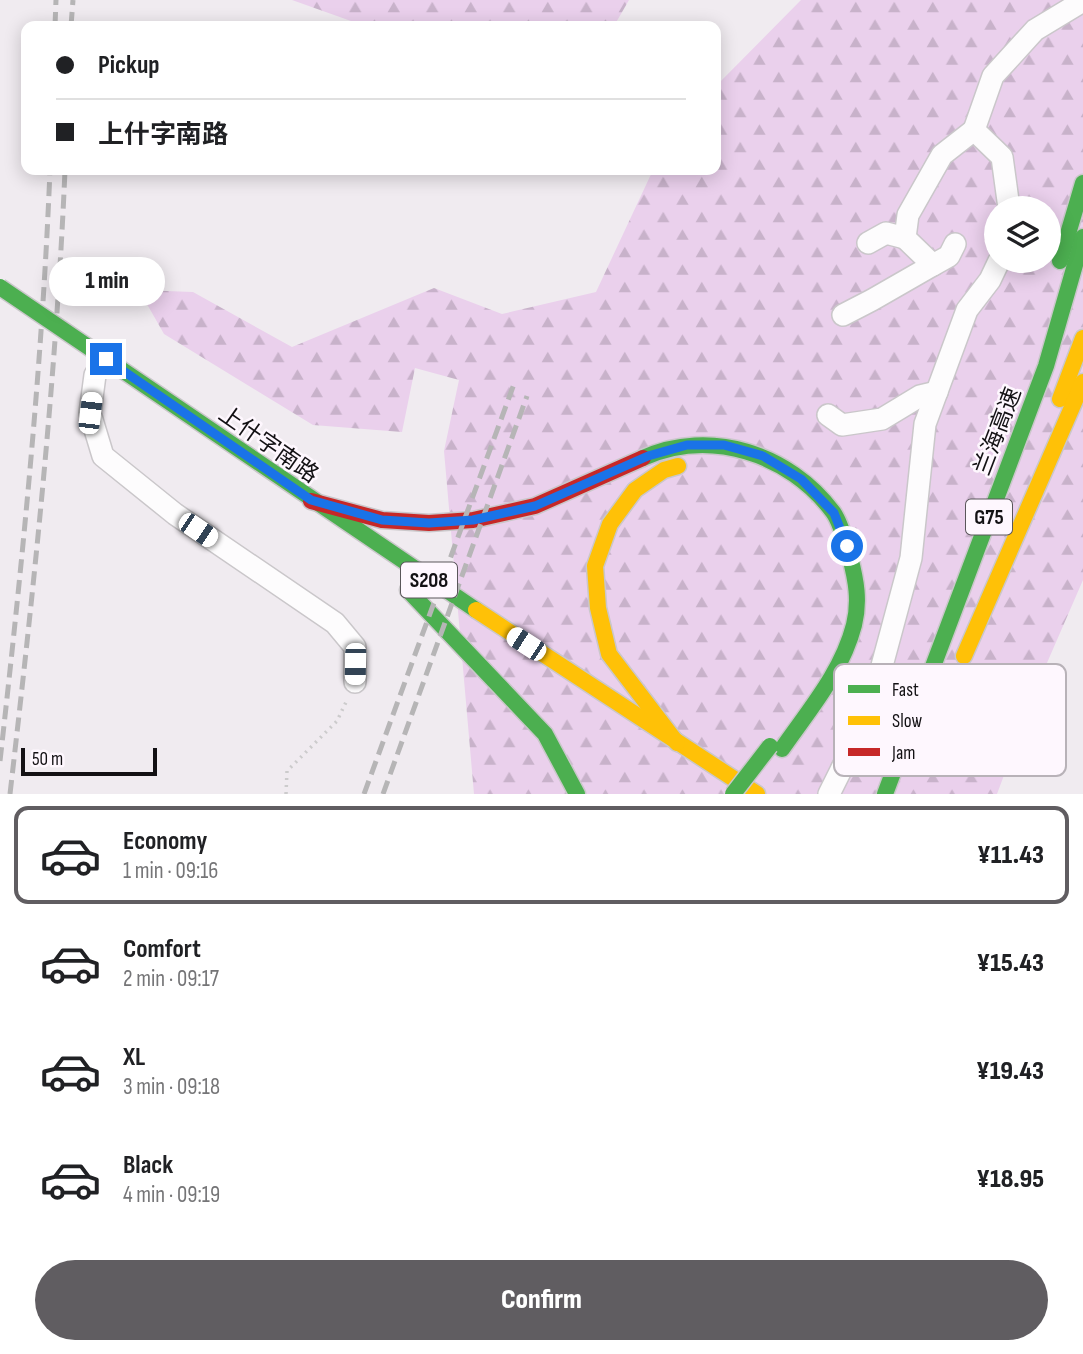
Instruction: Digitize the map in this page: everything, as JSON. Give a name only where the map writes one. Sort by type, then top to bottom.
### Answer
[{"type":"main road","points":[[1041,325],[1083,183]]},
{"type":"main road","name":"兰海高速","points":[[934,664],[1046,366],[1083,237]]},
{"type":"main road","name":"S208","points":[[0,287],[98,372]]},
{"type":"main road","name":"兰海高速","points":[[1083,338],[961,662],[1083,382]]},
{"type":"main road","points":[[958,600],[1029,364]]},
{"type":"main road","name":"上什字南路","points":[[98,372],[311,500],[757,794]]},
{"type":"main road","points":[[311,500],[382,520],[429,523],[473,520],[535,506],[648,456],[687,445],[724,445],[763,456],[801,479],[834,513],[847,546],[858,586],[854,624],[839,664]]},
{"type":"main road","points":[[677,743],[609,654],[598,608],[595,566],[610,524],[635,490],[664,470],[701,458],[736,461],[773,472],[803,495],[824,521],[836,551],[845,588],[839,625],[824,669],[751,794]]},
{"type":"main road","name":"S208","points":[[466,628],[403,586],[545,734],[577,794]]},
{"type":"main road","points":[[733,794],[776,748],[834,674]]},
{"type":"main road","name":"兰海高速","points":[[885,794],[892,776]]},
{"type":"street","points":[[905,238],[908,215],[942,155],[974,130],[993,76],[1035,30],[1083,1]]},
{"type":"street","points":[[974,130],[1002,157],[1007,196]]},
{"type":"street","points":[[868,243],[886,233],[905,238],[933,265]]},
{"type":"street","points":[[843,315],[949,256],[955,244]]},
{"type":"street","points":[[882,664],[911,558],[925,424],[967,310],[993,273]]},
{"type":"street","points":[[98,372],[90,413],[103,456],[175,514],[335,623],[355,646],[355,682]]},
{"type":"street","points":[[828,415],[842,425],[882,419],[920,397],[937,392]]},
{"type":"street","points":[[830,794],[839,776]]},
{"type":"path","points":[[286,794],[287,771],[337,721],[355,682]]},
{"type":"green space","points":[[292,0],[629,0],[617,21],[351,21]]},
{"type":"green space","points":[[801,0],[1083,0],[1083,580],[1047,664],[834,664],[834,776],[1004,776],[997,794],[474,794],[444,451],[459,380],[415,368],[402,432],[313,425],[164,334],[139,290],[193,292],[292,347],[434,288],[502,314],[596,292],[651,175],[721,175],[721,81]]},
{"type":"railway","points":[[55,21],[56,0]]},
{"type":"railway","points":[[71,21],[73,0]]},
{"type":"railway","points":[[0,761],[30,466],[50,175]]},
{"type":"railway","points":[[10,794],[43,482],[65,175]]},
{"type":"railway","points":[[364,794],[514,384]]},
{"type":"railway","points":[[383,794],[527,396]]},
{"type":"traffic: fast","points":[[1061,258],[1083,183]]},
{"type":"traffic: fast","points":[[934,664],[1046,366],[1083,237]]},
{"type":"traffic: fast","points":[[0,287],[106,359]]},
{"type":"traffic: fast","points":[[106,359],[476,610]]},
{"type":"traffic: fast","points":[[643,458],[669,449],[695,445],[721,446],[771,461],[794,474],[815,492],[833,512],[843,533],[855,582],[857,607],[854,625],[838,664]]},
{"type":"traffic: fast","points":[[408,590],[545,734],[577,794]]},
{"type":"traffic: fast","points":[[782,749],[834,673]]},
{"type":"traffic: fast","points":[[733,794],[770,746]]},
{"type":"traffic: fast","points":[[885,794],[892,776]]},
{"type":"traffic: slow","points":[[1060,399],[1083,338]]},
{"type":"traffic: slow","points":[[964,656],[1083,382]]},
{"type":"traffic: slow","points":[[677,743],[609,654],[598,608],[595,566],[610,524],[635,490],[664,470],[678,466]]},
{"type":"traffic: slow","points":[[476,610],[757,794]]},
{"type":"traffic: jam","points":[[311,501],[382,520],[429,523],[473,520],[535,506],[643,458]]},
{"type":"route","points":[[106,359],[311,500],[382,520],[429,523],[473,520],[535,506],[648,456],[687,445],[724,445],[763,456],[801,479],[834,513],[847,546]]}]
